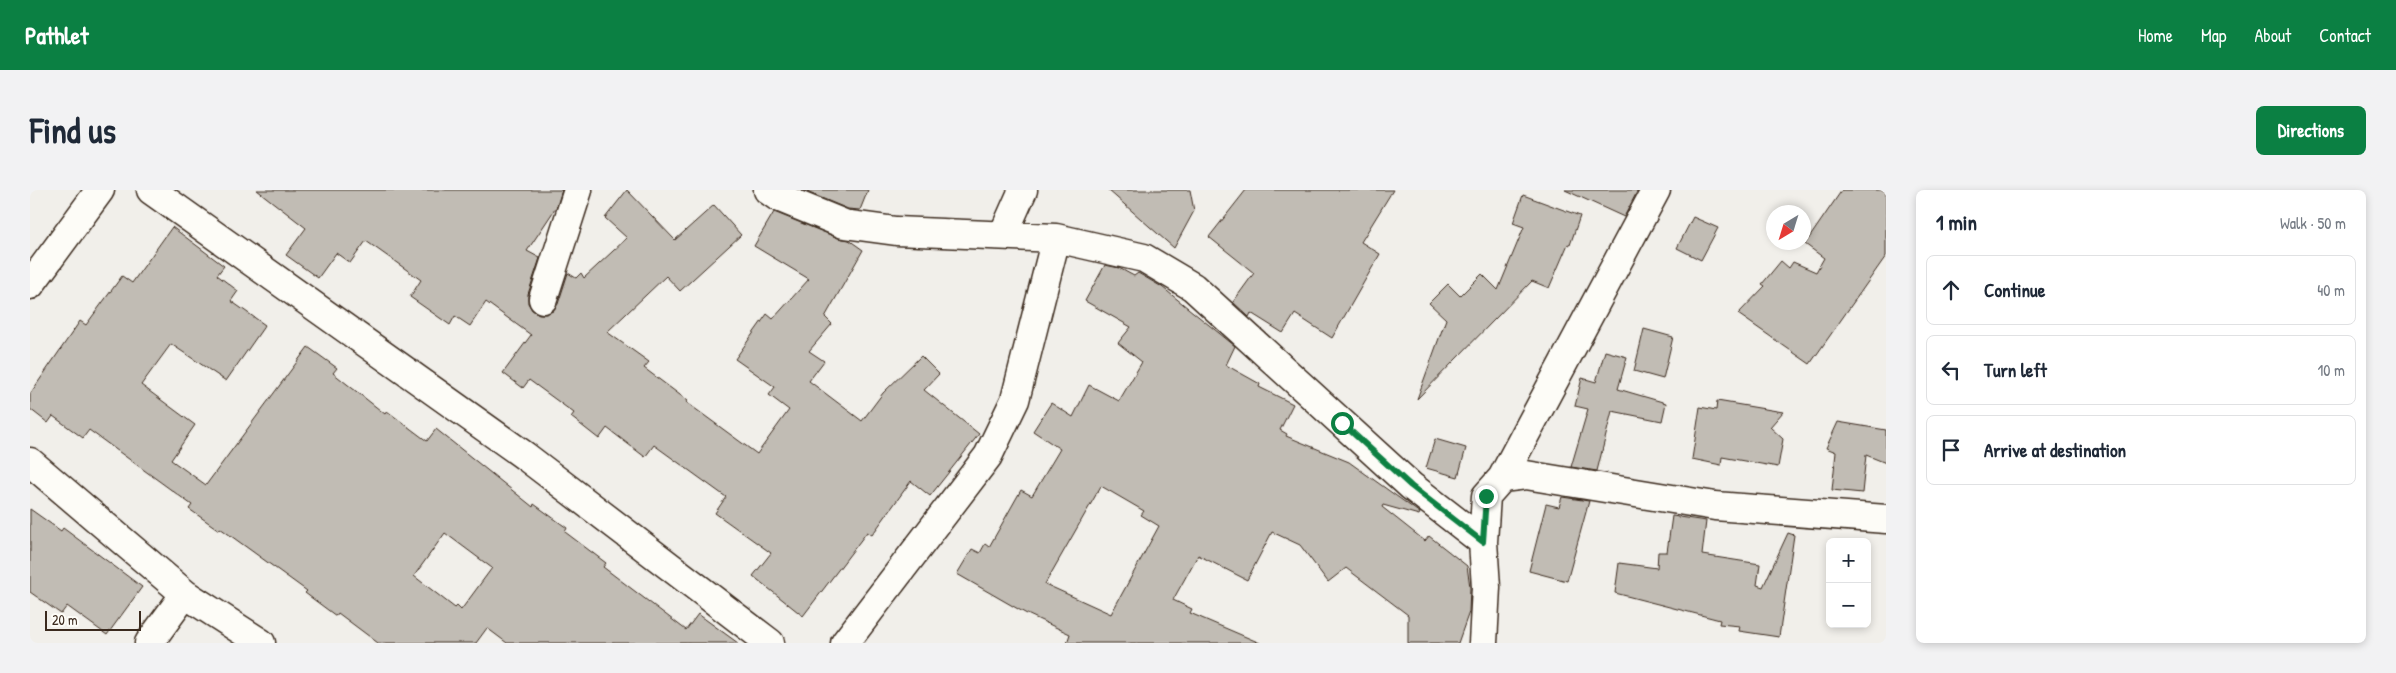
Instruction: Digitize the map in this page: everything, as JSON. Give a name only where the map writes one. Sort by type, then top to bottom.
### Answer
[{"type":"street","points":[[30,285],[100,190]]},
{"type":"street","points":[[151,190],[525,456],[770,643]]},
{"type":"street","points":[[543,299],[578,190]]},
{"type":"street","points":[[768,190],[778,197],[844,224],[896,231],[1056,238],[1144,258],[1193,287],[1411,486],[1483,542]]},
{"type":"street","points":[[1003,235],[1022,190]]},
{"type":"street","points":[[1483,643],[1486,587],[1483,542],[1486,496],[1502,478],[1656,190]]},
{"type":"street","points":[[845,643],[988,456],[1015,400],[1056,238]]},
{"type":"street","points":[[30,462],[185,594],[261,643]]},
{"type":"street","points":[[1502,478],[1526,475],[1715,506],[1886,519]]},
{"type":"street","points":[[149,643],[185,594]]},
{"type":"building","points":[[257,190],[562,190],[557,206],[527,251],[540,258],[528,294],[528,303],[532,310],[539,314],[553,311],[558,304],[568,273],[576,278],[581,273],[584,278],[627,238],[605,218],[627,190],[675,240],[714,205],[741,235],[680,291],[666,276],[607,332],[649,362],[644,368],[688,401],[686,402],[757,454],[789,410],[769,395],[775,387],[735,359],[767,314],[773,319],[809,279],[754,246],[774,212],[838,238],[849,240],[863,250],[825,317],[832,324],[809,351],[824,361],[809,381],[862,421],[883,393],[921,356],[939,374],[924,390],[979,434],[930,496],[911,481],[872,535],[867,532],[803,616],[753,576],[771,553],[715,513],[726,497],[654,445],[645,457],[607,428],[599,439],[571,417],[574,413],[529,380],[523,388],[503,373],[531,335],[486,302],[470,326],[455,316],[450,325],[410,297],[421,280],[366,241],[350,263],[336,253],[318,278],[286,255],[306,228]]},
{"type":"building","points":[[802,190],[868,190],[860,210],[848,209]]},
{"type":"building","points":[[1108,190],[1190,190],[1194,211],[1174,248]]},
{"type":"building","points":[[1246,190],[1393,190],[1361,242],[1380,254],[1332,338],[1295,314],[1283,333],[1251,313],[1249,317],[1233,302],[1254,273],[1209,237]]},
{"type":"building","points":[[1565,190],[1638,190],[1624,217]]},
{"type":"building","points":[[1842,190],[1886,190],[1886,256],[1810,364],[1738,314],[1765,286],[1762,284],[1781,261],[1789,268],[1793,262],[1816,272],[1824,258],[1811,248],[1811,235]]},
{"type":"building","points":[[1523,195],[1580,216],[1570,245],[1568,244],[1549,288],[1532,281],[1417,399],[1446,319],[1429,303],[1448,284],[1460,296],[1482,274],[1498,290],[1524,227],[1513,223]]},
{"type":"building","points":[[1693,217],[1718,228],[1701,260],[1677,248]]},
{"type":"building","points":[[172,227],[224,266],[217,275],[238,291],[231,301],[265,325],[226,381],[171,344],[141,385],[195,425],[171,460],[206,485],[308,347],[337,368],[333,373],[385,414],[387,411],[427,441],[436,429],[533,507],[534,504],[567,528],[565,532],[606,563],[603,567],[686,630],[698,614],[738,643],[507,643],[487,628],[476,643],[378,643],[338,613],[336,616],[305,593],[307,591],[220,528],[219,530],[189,509],[192,505],[89,430],[83,438],[53,416],[48,423],[30,409],[30,394],[80,321],[86,325],[122,276],[132,283]],"holes":[[[445,533],[492,568],[461,610],[457,606],[455,608],[414,576]]]},
{"type":"building","points":[[1105,265],[1119,268],[1134,276],[1138,273],[1162,287],[1235,346],[1226,365],[1260,384],[1259,387],[1293,404],[1280,430],[1287,434],[1286,436],[1349,462],[1420,513],[1419,515],[1383,505],[1382,507],[1425,541],[1429,536],[1467,566],[1470,587],[1469,612],[1458,643],[1408,643],[1408,615],[1346,568],[1328,582],[1300,545],[1272,532],[1247,580],[1198,555],[1173,600],[1192,609],[1190,613],[1260,643],[1067,643],[1070,634],[1025,613],[957,574],[972,549],[980,553],[985,544],[989,547],[1021,490],[1032,496],[1060,449],[1033,431],[1051,403],[1073,417],[1089,385],[1119,401],[1142,362],[1118,343],[1131,327],[1085,301]],"holes":[[[1101,486],[1144,511],[1141,515],[1159,526],[1111,614],[1045,584]]]},
{"type":"building","points":[[1644,329],[1673,337],[1663,379],[1634,371]]},
{"type":"building","points":[[1605,351],[1627,357],[1618,389],[1666,403],[1662,421],[1612,411],[1597,471],[1571,467],[1588,409],[1575,406],[1582,378],[1596,382]]},
{"type":"building","points":[[1717,401],[1783,412],[1770,427],[1783,439],[1778,467],[1722,457],[1721,465],[1692,459],[1700,407],[1716,410]]},
{"type":"building","points":[[1838,422],[1886,430],[1886,463],[1866,455],[1862,493],[1832,490],[1836,452],[1826,448]]},
{"type":"building","points":[[1435,439],[1466,448],[1458,477],[1426,468]]},
{"type":"building","points":[[1562,497],[1589,501],[1567,581],[1529,571],[1546,504],[1559,507]]},
{"type":"building","points":[[30,509],[61,531],[63,528],[142,587],[107,635],[67,606],[61,614],[30,592]]},
{"type":"building","points":[[1672,516],[1706,521],[1702,555],[1760,564],[1757,585],[1763,587],[1788,533],[1794,535],[1779,637],[1739,631],[1740,626],[1719,624],[1720,620],[1615,593],[1619,563],[1657,568],[1658,552],[1667,552]]},
{"type":"route","points":[[1342,423],[1411,486],[1483,542],[1486,496]]}]
